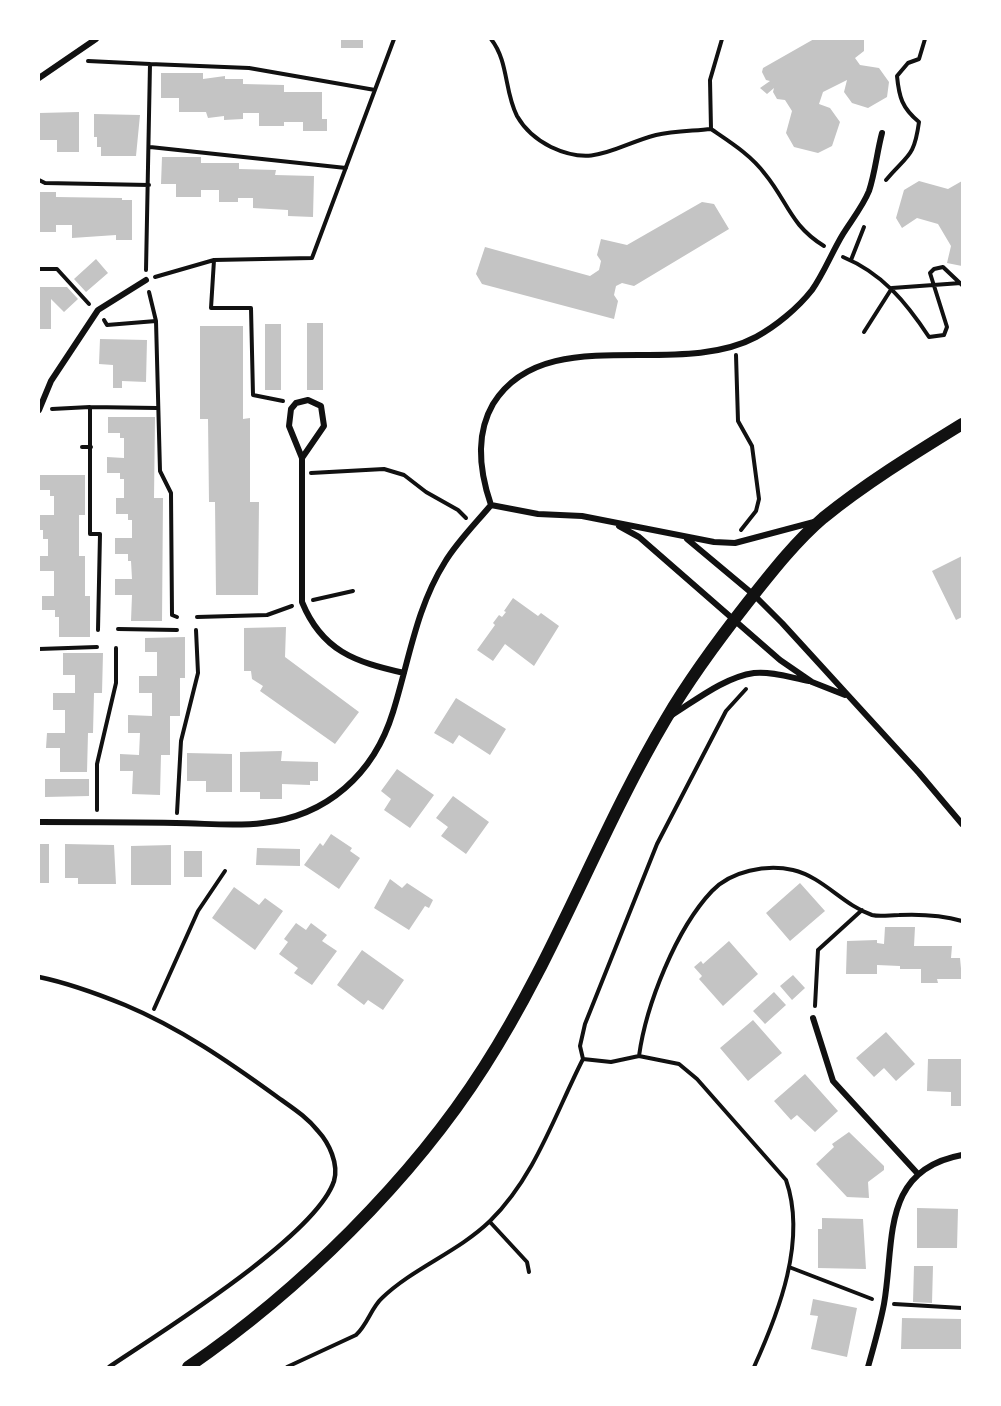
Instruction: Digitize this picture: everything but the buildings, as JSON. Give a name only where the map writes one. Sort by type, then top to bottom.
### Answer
[{"type":"main road","points":[[188,1367],[234,1334],[310,1269],[409,1169],[452,1114],[484,1066],[530,987],[666,718],[754,594],[821,520],[962,424]]},
{"type":"street","points":[[39,78],[45,71],[67,60],[96,39]]},
{"type":"street","points":[[491,505],[483,483],[481,451],[484,424],[501,392],[516,379],[553,361],[591,355],[704,354],[756,337],[794,308],[812,289],[868,192],[882,134]]},
{"type":"street","points":[[39,410],[51,381],[98,310],[146,280]]},
{"type":"street","points":[[302,458],[324,426],[321,406],[308,400],[296,403],[291,409],[289,426],[302,458],[302,602],[316,630],[340,652],[378,667],[404,673]]},
{"type":"street","points":[[491,505],[538,514],[609,521],[687,538],[735,543],[821,520]]},
{"type":"street","points":[[39,822],[263,823],[319,808],[350,786],[371,760],[393,715],[411,640],[433,582],[446,560],[491,505]]},
{"type":"street","points":[[609,521],[639,537],[780,660],[812,682]]},
{"type":"street","points":[[687,538],[754,594],[806,648],[962,824]]},
{"type":"street","points":[[666,718],[711,690],[754,673],[777,674],[812,682],[846,695]]},
{"type":"street","points":[[813,1018],[833,1081],[918,1174]]},
{"type":"street","points":[[867,1367],[884,1303],[895,1210],[905,1191],[918,1174],[935,1163],[962,1155]]},
{"type":"lane","points":[[39,976],[125,1005],[207,1048],[308,1119],[324,1139],[334,1164],[334,1179],[328,1193],[308,1220],[251,1267],[109,1367]]},
{"type":"path","points":[[146,280],[214,260],[312,258],[394,39]]},
{"type":"path","points":[[491,39],[503,60],[517,116],[533,136],[548,146],[574,157],[619,150],[656,135],[711,129],[736,146],[763,171],[805,234],[832,251],[867,268],[892,288],[929,337],[939,338],[947,327],[930,273],[943,267],[961,284]]},
{"type":"path","points":[[711,129],[710,80],[722,39]]},
{"type":"path","points":[[919,59],[925,39]]},
{"type":"path","points":[[67,60],[249,68],[375,90]]},
{"type":"path","points":[[150,64],[146,280],[156,321],[160,471],[171,493],[172,615],[177,617]]},
{"type":"path","points":[[150,147],[346,168]]},
{"type":"path","points":[[39,180],[45,183],[149,185]]},
{"type":"path","points":[[214,260],[211,308],[251,308],[253,395],[296,403]]},
{"type":"path","points":[[39,268],[57,268],[83,300],[98,310],[107,325],[156,321]]},
{"type":"path","points":[[892,288],[961,284]]},
{"type":"path","points":[[864,332],[892,288]]},
{"type":"path","points":[[735,345],[738,421],[752,446],[759,499],[756,511],[749,520]]},
{"type":"path","points":[[39,410],[90,407],[157,408]]},
{"type":"path","points":[[90,407],[90,534],[100,534],[98,630]]},
{"type":"path","points":[[82,447],[91,447]]},
{"type":"path","points":[[302,474],[384,469],[394,472],[458,510],[474,526]]},
{"type":"path","points":[[197,617],[267,615],[302,602],[354,591]]},
{"type":"path","points":[[118,629],[177,630]]},
{"type":"path","points":[[177,797],[181,741],[198,673],[196,630]]},
{"type":"path","points":[[39,649],[97,647]]},
{"type":"path","points":[[97,798],[100,744],[116,683],[116,648]]},
{"type":"path","points":[[287,1367],[356,1335],[364,1328],[380,1299],[490,1222],[513,1195],[530,1169],[583,1059],[579,1046],[583,1030],[657,844],[726,711],[748,687]]},
{"type":"path","points":[[639,1056],[649,1010],[667,965],[700,907],[722,883],[753,870],[795,871],[807,875],[874,916],[933,915],[962,921]]},
{"type":"path","points":[[155,1005],[198,910],[225,871]]},
{"type":"path","points":[[813,1018],[818,950],[862,910]]},
{"type":"path","points":[[583,1059],[611,1062],[639,1056],[679,1064],[697,1079],[786,1180],[790,1192],[793,1220],[789,1267],[771,1329],[754,1367]]},
{"type":"path","points":[[490,1222],[527,1262],[529,1272]]},
{"type":"path","points":[[789,1267],[884,1303],[962,1308]]}]
